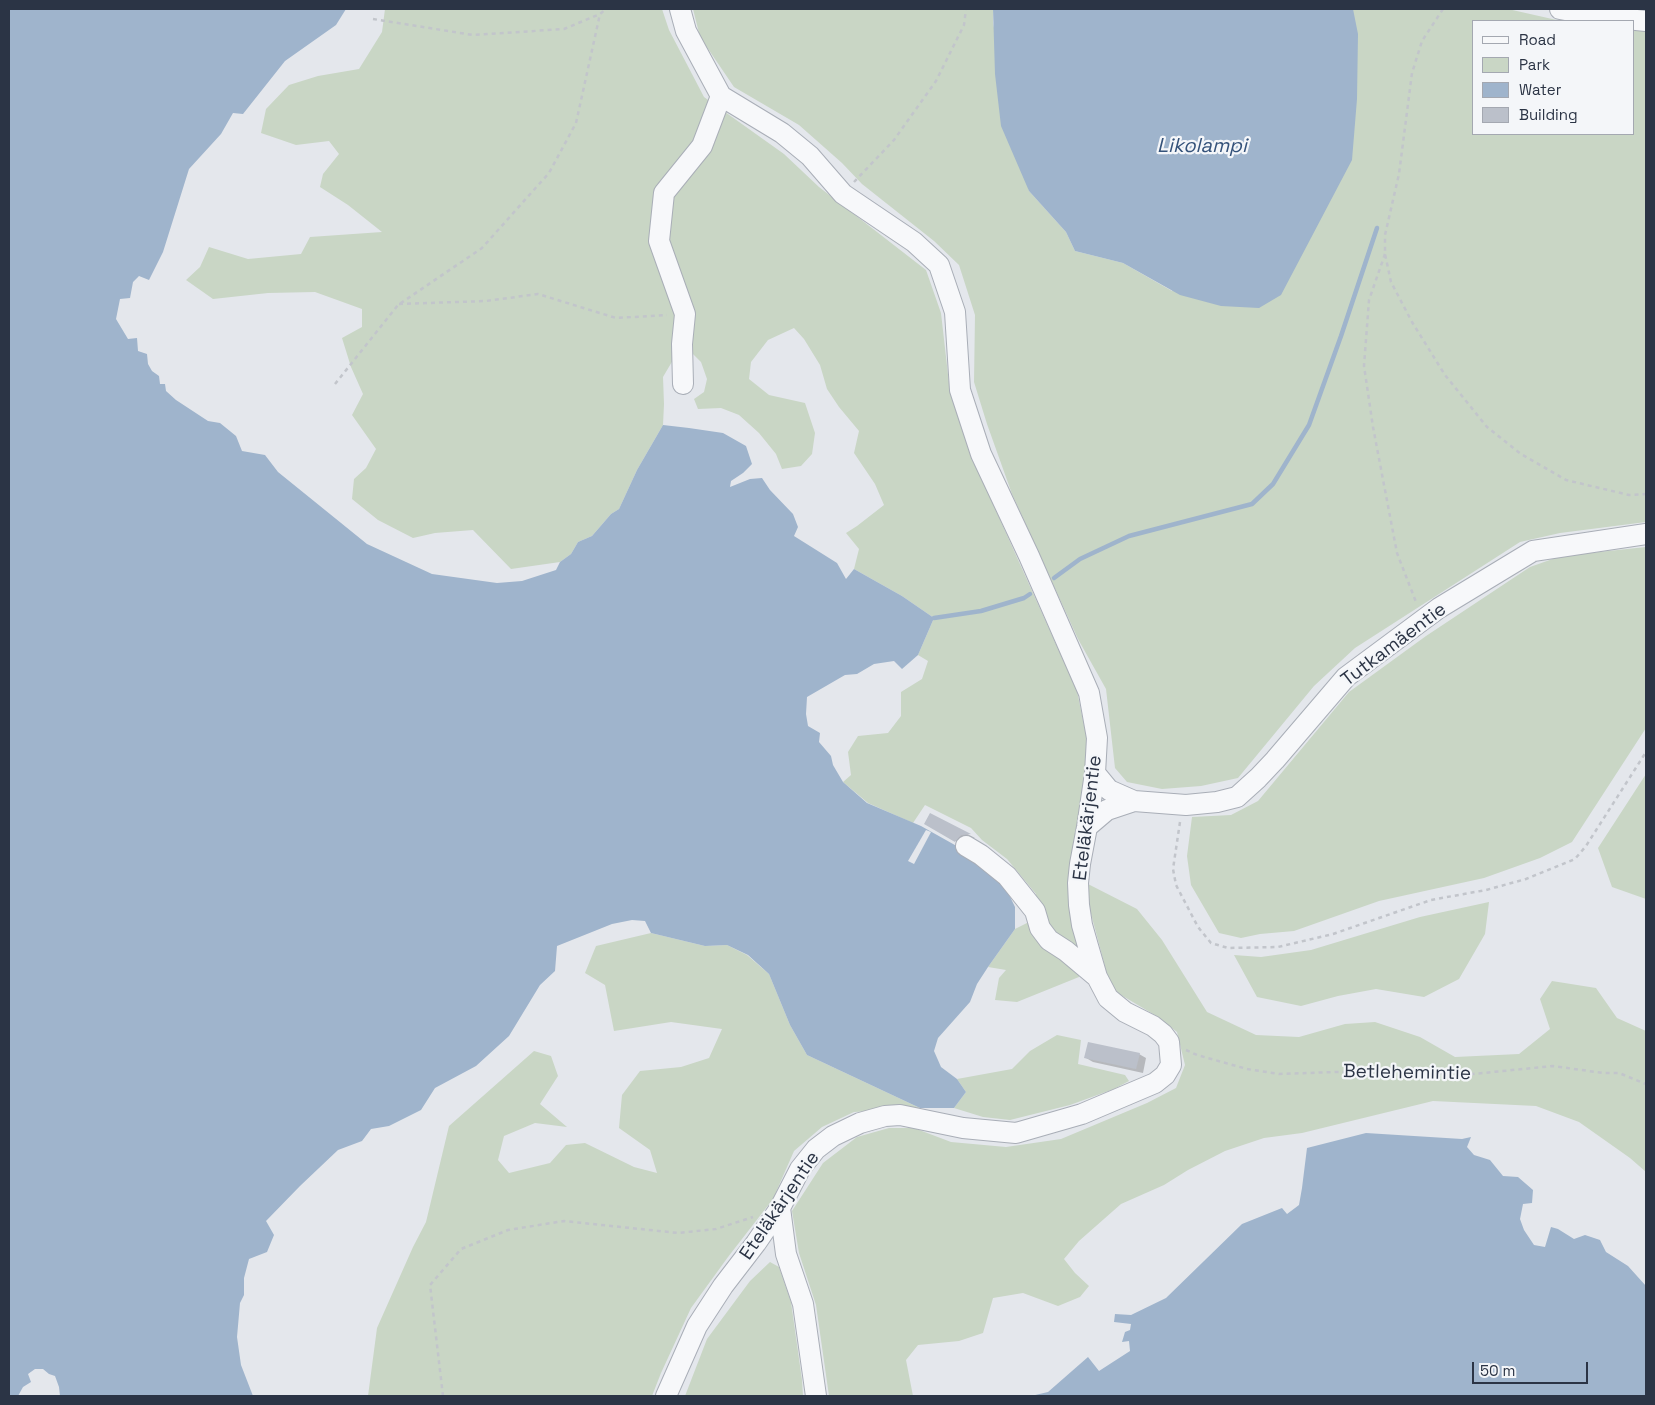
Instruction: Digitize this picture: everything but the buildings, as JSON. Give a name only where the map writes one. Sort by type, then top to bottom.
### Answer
[{"type":"street","points":[[680,9],[686,31],[721,96],[702,146],[664,193],[659,241],[685,314],[682,344],[683,384]]},
{"type":"street","points":[[1560,9],[1597,16],[1646,21]]},
{"type":"street","name":"Eteläkärjentie","points":[[666,1396],[697,1326],[723,1286],[756,1244],[780,1208],[800,1169],[816,1149],[833,1136],[860,1123],[885,1116],[900,1115],[963,1128],[1016,1133],[1082,1114],[1155,1084],[1165,1075],[1171,1065],[1169,1042],[1154,1026],[1125,1012],[1108,998],[1098,977],[1082,925],[1079,905],[1080,864],[1095,773],[1097,738],[1089,693],[1033,565],[981,454],[960,390],[955,312],[939,265],[914,242],[842,194],[810,156],[782,133],[721,96]]},
{"type":"street","name":"Tutkamäentie","points":[[1095,773],[1109,790],[1134,801],[1181,804],[1217,802],[1236,797],[1275,760],[1346,677],[1439,608],[1533,551],[1646,534]]},
{"type":"street","points":[[1087,826],[1106,810],[1134,801]]},
{"type":"street","points":[[966,846],[981,855],[1007,876],[1035,910],[1040,928],[1049,940],[1098,977]]},
{"type":"street","points":[[780,1208],[786,1254],[803,1304],[816,1396]]},
{"type":"path","points":[[373,19],[473,35],[564,29],[600,14],[606,9]]},
{"type":"path","points":[[842,194],[894,140],[936,81],[964,25],[966,9]]},
{"type":"path","points":[[1443,9],[1422,41],[1412,73],[1400,174],[1385,235],[1385,254],[1391,282],[1412,322],[1445,375],[1487,427],[1521,454],[1566,480],[1629,495],[1646,494]]},
{"type":"path","points":[[334,384],[398,304],[482,248],[549,173],[576,123],[600,14]]},
{"type":"path","points":[[1385,254],[1369,300],[1364,366],[1397,553],[1423,620]]},
{"type":"path","points":[[398,304],[486,301],[538,294],[616,318],[685,314]]},
{"type":"path","points":[[1181,804],[1180,831],[1173,869],[1176,885],[1198,927],[1211,943],[1228,948],[1278,947],[1333,934],[1431,900],[1486,890],[1526,879],[1575,859],[1586,846],[1646,752]]},
{"type":"path","name":"Betlehemintie","points":[[1169,1042],[1197,1055],[1247,1069],[1279,1074],[1336,1072],[1473,1074],[1553,1066],[1603,1073],[1619,1073],[1646,1084]]},
{"type":"path","points":[[443,1396],[430,1285],[461,1249],[508,1230],[564,1221],[678,1233],[716,1230],[780,1208]]},
{"type":"green space","points":[[385,9],[662,9],[669,30],[704,97],[784,154],[819,187],[926,270],[941,313],[950,392],[975,464],[1077,691],[1088,745],[1080,807],[1079,977],[1017,1002],[995,1000],[999,978],[1006,970],[988,967],[1015,929],[1033,920],[1036,894],[1007,859],[982,840],[971,828],[925,805],[913,823],[868,803],[843,782],[851,775],[848,752],[858,736],[888,733],[901,716],[901,692],[922,679],[928,661],[918,655],[934,618],[902,596],[854,569],[859,549],[846,533],[884,505],[875,484],[854,453],[859,431],[827,389],[820,365],[804,339],[794,328],[768,340],[751,362],[749,379],[769,395],[805,403],[815,433],[812,454],[801,466],[782,469],[776,454],[759,433],[739,415],[721,408],[698,409],[694,399],[704,392],[707,379],[701,362],[690,351],[673,360],[663,377],[663,425],[637,470],[619,509],[611,514],[592,536],[578,542],[571,554],[560,562],[511,569],[473,530],[435,533],[413,538],[378,520],[352,499],[354,479],[366,468],[376,449],[352,415],[363,394],[351,367],[342,338],[362,327],[362,309],[315,292],[268,293],[213,299],[186,280],[200,267],[209,247],[248,259],[301,254],[310,237],[382,232],[348,205],[320,187],[323,174],[339,154],[329,141],[296,145],[261,133],[266,109],[289,85],[318,76],[359,69],[382,32]]},
{"type":"green space","points":[[693,9],[993,9],[993,23],[1029,191],[1066,232],[1075,251],[1123,263],[1172,291],[1254,9],[1508,9],[1557,20],[1472,20],[1472,135],[1635,135],[1635,30],[1646,31],[1646,522],[1560,533],[1520,542],[1355,648],[1314,686],[1238,778],[1201,786],[1162,789],[1127,782],[1115,768],[1106,689],[1078,639],[1012,494],[987,424],[974,382],[975,315],[959,265],[934,241],[862,184],[842,163],[799,125],[734,87],[700,37]]},
{"type":"green space","points":[[1646,547],[1646,728],[1572,842],[1540,858],[1484,878],[1379,901],[1294,931],[1241,938],[1219,933],[1191,885],[1187,856],[1192,817],[1231,815],[1258,801],[1349,692],[1426,636],[1530,567],[1561,556]]},
{"type":"green space","points":[[1646,774],[1646,899],[1612,887],[1598,848]]},
{"type":"green space","points":[[1086,883],[1137,909],[1162,940],[1207,1012],[1256,1035],[1299,1037],[1345,1024],[1375,1022],[1420,1037],[1455,1057],[1519,1054],[1550,1029],[1540,999],[1552,981],[1596,988],[1617,1018],[1646,1031],[1646,1172],[1630,1158],[1579,1122],[1536,1106],[1433,1101],[1302,1133],[1264,1138],[1225,1151],[1164,1185],[1121,1204],[1079,1241],[1064,1259],[1089,1286],[1080,1297],[1058,1306],[1023,1293],[993,1298],[983,1333],[959,1341],[918,1345],[906,1360],[913,1396],[829,1396],[816,1305],[799,1253],[792,1211],[823,1163],[857,1137],[889,1128],[914,1128],[951,1142],[1006,1147],[1061,1139],[1147,1103],[1176,1088],[1185,1065],[1177,1032],[1158,1017],[1116,992],[1107,974],[1090,910]]},
{"type":"green space","points":[[1489,902],[1485,934],[1459,979],[1424,997],[1376,989],[1338,996],[1301,1006],[1257,997],[1234,955],[1261,957],[1311,950],[1420,917]]},
{"type":"green space","points":[[651,933],[705,946],[727,945],[747,955],[769,974],[790,1025],[807,1055],[920,1108],[854,1112],[822,1127],[794,1151],[773,1199],[691,1308],[652,1396],[368,1396],[377,1328],[426,1222],[449,1126],[534,1051],[551,1056],[558,1076],[540,1104],[567,1127],[535,1123],[504,1136],[498,1160],[509,1173],[550,1163],[566,1145],[585,1143],[634,1167],[657,1173],[650,1150],[619,1128],[622,1095],[640,1071],[681,1067],[709,1058],[722,1029],[671,1022],[614,1031],[605,985],[585,973],[596,946]]},
{"type":"green space","points":[[1057,1035],[1081,1040],[1078,1064],[1125,1075],[1129,1081],[1114,1089],[1070,1105],[1010,1120],[983,1117],[954,1108],[966,1092],[957,1079],[1012,1069],[1030,1051]]},
{"type":"green space","points":[[770,1262],[779,1267],[791,1302],[803,1396],[685,1396],[707,1339],[750,1281]]},
{"type":"water","points":[[9,9],[346,9],[336,25],[285,61],[243,114],[233,113],[221,134],[189,169],[163,252],[149,280],[139,276],[133,282],[130,298],[120,299],[116,319],[128,339],[137,338],[138,351],[147,354],[148,364],[152,371],[159,376],[160,384],[165,384],[166,391],[176,400],[208,421],[220,423],[236,436],[242,451],[265,455],[278,472],[367,544],[432,574],[497,583],[522,581],[556,570],[560,562],[571,554],[578,542],[592,536],[611,514],[619,509],[637,470],[663,425],[689,428],[723,433],[746,446],[752,464],[731,481],[730,487],[750,479],[762,478],[770,490],[793,514],[798,527],[794,536],[837,563],[846,579],[854,569],[902,596],[934,618],[918,655],[902,669],[894,661],[874,664],[857,674],[845,675],[807,697],[806,714],[808,726],[820,733],[819,742],[831,756],[833,765],[843,782],[867,803],[921,826],[978,858],[1001,878],[1015,907],[1015,929],[977,984],[970,1002],[938,1038],[934,1051],[941,1067],[957,1079],[966,1092],[954,1108],[920,1108],[807,1055],[790,1025],[769,974],[748,955],[727,945],[705,946],[651,933],[645,921],[632,920],[612,924],[557,946],[555,971],[540,985],[509,1036],[476,1066],[435,1088],[421,1110],[389,1126],[371,1129],[362,1141],[338,1150],[266,1221],[274,1235],[267,1252],[249,1259],[244,1278],[244,1295],[240,1303],[237,1337],[241,1365],[253,1396],[60,1396],[55,1376],[43,1369],[35,1369],[28,1374],[31,1382],[23,1387],[18,1396],[9,1396]]},
{"type":"water","name":"Likolampi","points":[[993,9],[1353,9],[1358,34],[1357,99],[1352,160],[1281,295],[1259,308],[1221,306],[1180,295],[1123,263],[1075,251],[1066,232],[1029,191],[1001,126],[995,74]]},
{"type":"water","points":[[1366,1133],[1462,1139],[1471,1137],[1467,1147],[1474,1155],[1490,1160],[1503,1176],[1518,1177],[1533,1190],[1532,1203],[1523,1204],[1520,1219],[1524,1230],[1534,1245],[1545,1247],[1551,1227],[1574,1239],[1585,1235],[1600,1240],[1606,1252],[1628,1266],[1646,1286],[1646,1396],[1031,1396],[1048,1392],[1088,1357],[1099,1371],[1130,1351],[1129,1341],[1122,1342],[1125,1332],[1130,1330],[1131,1324],[1114,1322],[1115,1314],[1131,1315],[1166,1298],[1242,1224],[1282,1208],[1287,1214],[1299,1205],[1307,1148]]},
{"type":"pier","points":[[926,830],[931,832],[914,864],[908,861]]},
{"type":"waterway","points":[[1054,578],[1080,559],[1129,536],[1252,504],[1273,484],[1309,425],[1377,228]]},
{"type":"waterway","points":[[934,618],[981,611],[1024,598],[1030,594]]}]
